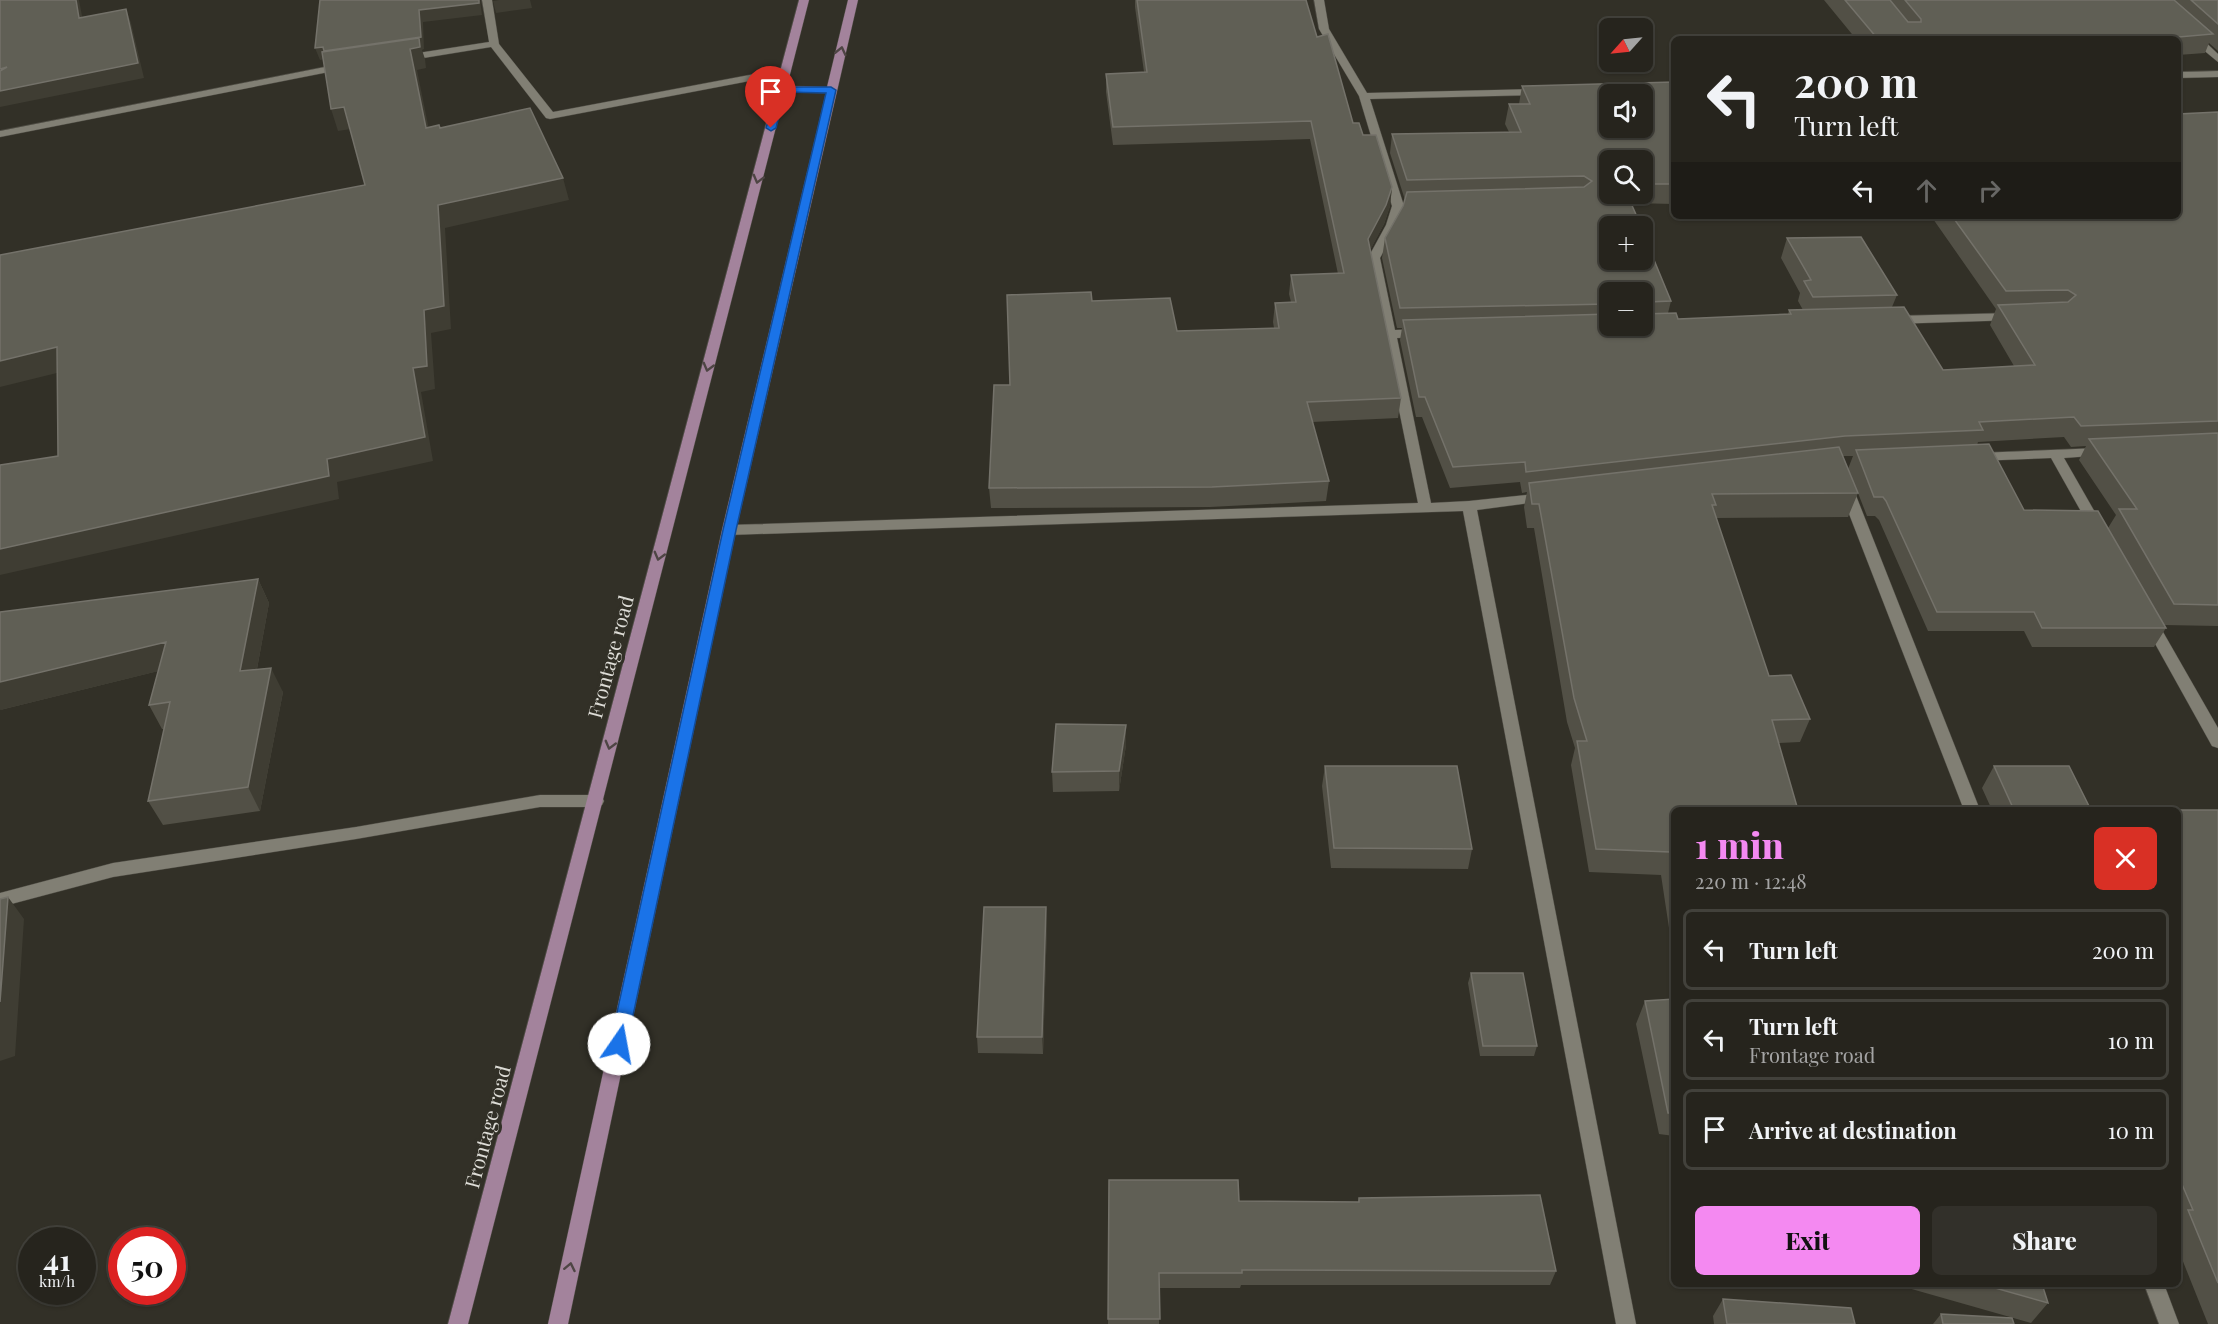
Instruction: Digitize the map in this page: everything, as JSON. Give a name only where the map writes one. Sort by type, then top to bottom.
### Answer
[{"type":"main road","name":"Frontage road","points":[[458,1324],[804,0]]},
{"type":"main road","points":[[558,1324],[729,530],[853,0]]},
{"type":"main road","points":[[781,89],[831,90]]},
{"type":"street","points":[[487,0],[494,44],[550,116],[786,71]]},
{"type":"street","points":[[1319,0],[1324,29],[1364,96],[1404,206],[1374,258],[1425,506]]},
{"type":"street","points":[[2186,30],[2218,59]]},
{"type":"street","points":[[392,59],[494,44]]},
{"type":"street","points":[[0,134],[358,64]]},
{"type":"street","points":[[2181,75],[2218,74]]},
{"type":"street","points":[[1364,96],[1555,91]]},
{"type":"street","points":[[1880,320],[2023,317]]},
{"type":"street","points":[[1391,334],[1438,333]]},
{"type":"street","points":[[1963,458],[2112,452]]},
{"type":"street","points":[[2055,454],[2102,537]]},
{"type":"street","points":[[1841,474],[1971,807]]},
{"type":"street","points":[[729,530],[1469,506],[1564,495]]},
{"type":"street","points":[[1469,506],[1626,1324]]},
{"type":"street","points":[[2142,608],[2218,742]]},
{"type":"street","points":[[0,900],[113,870],[356,833],[540,801],[596,801]]},
{"type":"street","points":[[2155,1287],[2169,1324]]},
{"type":"building","points":[[0,0],[76,0],[79,18],[126,9],[138,63],[0,91],[0,71],[7,67],[0,69]]},
{"type":"building","points":[[320,0],[479,0],[479,3],[419,10],[421,37],[324,51],[323,47],[315,48]]},
{"type":"building","points":[[1137,0],[1306,0],[1317,37],[1328,34],[1353,123],[1359,123],[1363,135],[1376,135],[1392,187],[1386,205],[1368,239],[1401,398],[1307,402],[1329,481],[1212,487],[989,488],[994,385],[1010,385],[1007,295],[1091,292],[1092,301],[1170,298],[1177,331],[1279,328],[1275,303],[1296,302],[1291,275],[1344,273],[1311,121],[1113,127],[1106,74],[1147,72]]},
{"type":"building","points":[[1845,0],[1890,0],[1908,22],[1921,22],[1905,0],[2174,0],[2213,34],[2181,37],[1875,36]]},
{"type":"building","points":[[2191,0],[2218,0],[2218,24]]},
{"type":"building","points":[[419,38],[420,47],[410,49],[426,128],[439,125],[440,128],[530,108],[563,178],[438,205],[444,306],[424,310],[427,366],[413,368],[425,437],[327,459],[329,476],[0,549],[0,465],[58,456],[57,347],[0,361],[0,255],[365,185],[344,107],[331,109],[322,52]]},
{"type":"building","points":[[1671,82],[1671,184],[1653,184],[1653,150],[1599,150],[1599,204],[1631,204],[1637,216],[1599,216],[1599,270],[1653,270],[1653,258],[1671,301],[1653,302],[1653,282],[1599,282],[1599,304],[1400,308],[1385,238],[1403,206],[1407,192],[1584,187],[1592,181],[1584,176],[1407,180],[1392,134],[1521,132],[1509,104],[1530,104],[1522,86]]},
{"type":"building","points":[[2218,112],[2218,421],[2081,426],[2074,417],[1979,422],[1983,430],[1845,436],[1526,472],[1525,462],[1453,467],[1425,397],[1419,397],[1403,320],[1599,314],[1599,336],[1653,336],[1653,314],[1676,313],[1678,319],[1791,314],[1789,310],[1904,307],[1943,370],[2035,365],[1998,305],[2068,302],[2076,295],[2068,290],[2006,291],[1954,219],[2181,219],[2181,114]]},
{"type":"building","points":[[1861,237],[1897,295],[1813,297],[1804,281],[1811,280],[1787,238]]},
{"type":"building","points":[[2218,433],[2218,605],[2174,604],[2119,509],[2137,509],[2089,439]]},
{"type":"building","points":[[1989,444],[2024,510],[2098,511],[2166,628],[2042,628],[2034,612],[1937,612],[1886,501],[1883,497],[1874,497],[1856,450]]},
{"type":"building","points":[[1839,447],[1858,493],[1712,494],[1716,505],[1712,505],[1769,676],[1791,675],[1810,719],[1772,720],[1797,807],[1671,807],[1671,859],[1670,852],[1596,849],[1577,741],[1587,741],[1574,698],[1539,504],[1532,504],[1529,483]]},
{"type":"building","points":[[258,579],[240,671],[271,668],[248,787],[148,801],[170,702],[149,705],[166,642],[0,682],[0,612]]},
{"type":"building","points":[[1056,724],[1126,725],[1119,771],[1052,772]]},
{"type":"building","points":[[1325,766],[1457,766],[1472,849],[1334,848]]},
{"type":"building","points":[[1994,766],[2069,766],[2090,807],[2013,807]]},
{"type":"building","points":[[2181,810],[2218,810],[2218,1283],[2188,1210],[2193,1210],[2181,1182]]},
{"type":"building","points":[[8,897],[0,1002],[0,899]]},
{"type":"building","points":[[984,907],[1046,907],[1042,1037],[977,1037]]},
{"type":"building","points":[[1471,973],[1523,973],[1537,1046],[1483,1046]]},
{"type":"building","points":[[1671,999],[1671,1113],[1668,1113],[1645,1001]]},
{"type":"building","points":[[1109,1180],[1238,1180],[1239,1201],[1359,1202],[1359,1198],[1540,1195],[1556,1271],[1242,1270],[1242,1273],[1159,1273],[1160,1319],[1108,1319]]},
{"type":"building","points":[[1992,1287],[2043,1287],[2048,1303]]},
{"type":"building","points":[[1723,1299],[1851,1308],[1855,1324],[1727,1324]]},
{"type":"building","points":[[1941,1314],[2012,1318],[2014,1324],[1943,1324]]},
{"type":"route","points":[[619,1044],[729,530],[831,90],[781,89],[771,128]]}]
